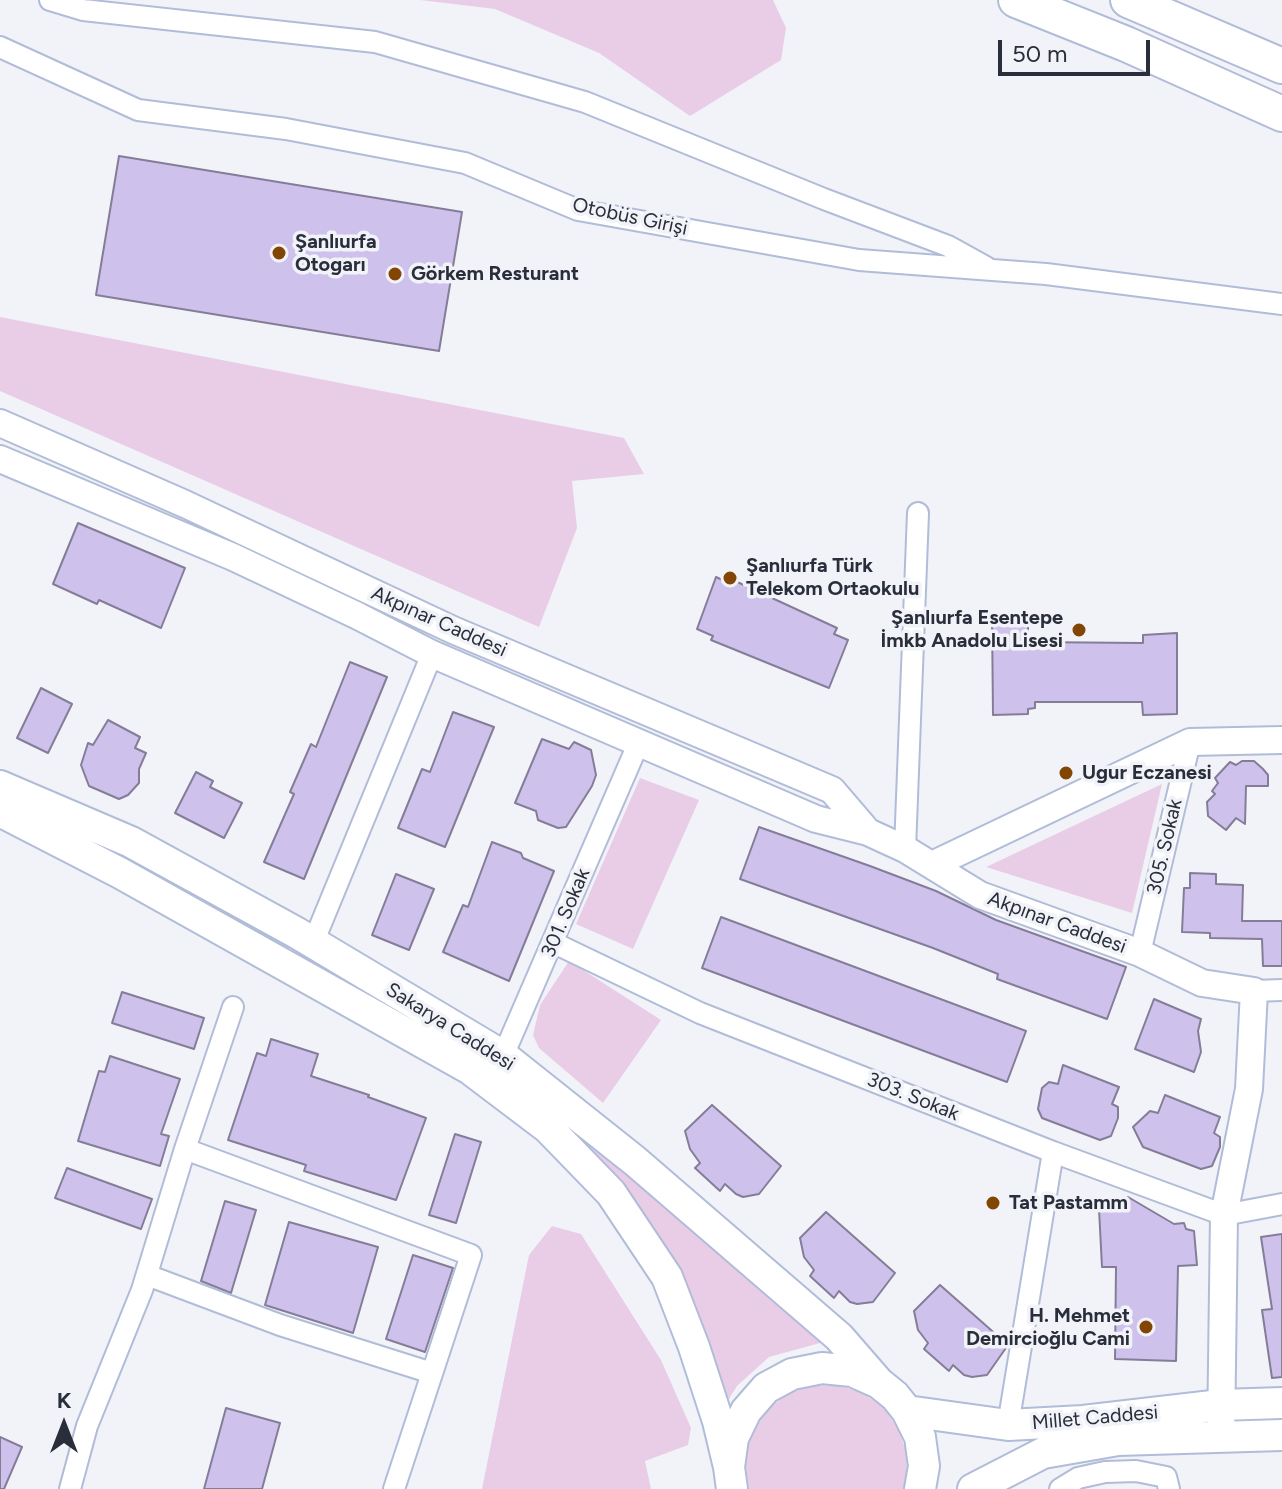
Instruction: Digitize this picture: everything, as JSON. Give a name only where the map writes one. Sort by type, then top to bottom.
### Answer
[{"type":"highway","points":[[1016,0],[1126,44],[1282,114]]},
{"type":"highway","points":[[1128,0],[1282,66]]},
{"type":"main road","name":"Sakarya Caddesi","points":[[0,786],[131,842],[313,943],[503,1056],[635,1161],[839,1337],[907,1411]]},
{"type":"main road","name":"Sakarya Caddesi","points":[[0,811],[120,873],[470,1069],[548,1128],[611,1193],[667,1277],[718,1421],[731,1478]]},
{"type":"main road","points":[[731,1478],[733,1438],[746,1411],[766,1388],[792,1374],[822,1368],[852,1371],[879,1383]]},
{"type":"main road","name":"Millet Caddesi","points":[[907,1411],[1008,1425],[1083,1421],[1221,1405],[1282,1403]]},
{"type":"main road","points":[[907,1411],[920,1437],[924,1466],[920,1489]]},
{"type":"main road","name":"Millet Caddesi","points":[[973,1489],[1043,1453],[1118,1440],[1282,1435]]},
{"type":"street","points":[[50,0],[83,10],[375,42],[570,97],[948,246],[993,271]]},
{"type":"street","name":"Otobüs Girişi","points":[[0,47],[138,110],[286,129],[465,163],[578,210],[859,260],[1046,274],[1282,304]]},
{"type":"street","name":"Akpınar Caddesi","points":[[0,423],[185,504],[453,630],[832,790],[868,832]]},
{"type":"street","name":"Akpınar Caddesi","points":[[0,459],[233,557],[432,654],[816,819],[868,832],[905,849],[980,895],[1140,953],[1202,983],[1254,991]]},
{"type":"street","points":[[905,849],[918,513]]},
{"type":"street","points":[[313,943],[432,654]]},
{"type":"street","points":[[932,865],[1190,742],[1282,740]]},
{"type":"street","name":"301. Sokak","points":[[491,1084],[639,742]]},
{"type":"street","name":"305. Sokak","points":[[1140,953],[1190,742]]},
{"type":"street","name":"303. Sokak","points":[[554,943],[700,1013],[1053,1152],[1224,1215]]},
{"type":"street","points":[[1221,1437],[1224,1215],[1249,1089],[1254,991],[1282,990]]},
{"type":"street","points":[[70,1489],[87,1426],[147,1275],[233,1007]]},
{"type":"street","points":[[185,1149],[471,1255],[394,1489]]},
{"type":"street","points":[[1008,1425],[1053,1152]]},
{"type":"street","points":[[1224,1215],[1282,1204]]},
{"type":"street","points":[[147,1275],[280,1325],[432,1373]]},
{"type":"street","points":[[1060,1489],[1078,1478],[1105,1472],[1136,1471],[1166,1477],[1169,1489]]},
{"type":"shaded area","points":[[420,0],[773,0],[786,28],[781,60],[690,116],[599,53],[495,9]]},
{"type":"shaded area","points":[[0,317],[624,438],[644,474],[572,481],[577,528],[539,627],[0,391]]},
{"type":"shaded area","points":[[640,778],[699,800],[633,949],[576,924]]},
{"type":"shaded area","points":[[1162,784],[1132,913],[986,867]]},
{"type":"shaded area","points":[[569,961],[661,1020],[603,1103],[539,1048],[533,1035],[540,1005]]},
{"type":"shaded area","points":[[573,1130],[725,1252],[821,1339],[820,1343],[769,1357],[737,1386],[727,1402],[609,1171]]},
{"type":"shaded area","points":[[552,1226],[581,1234],[661,1360],[691,1428],[688,1445],[645,1461],[651,1489],[482,1489],[529,1255]]},
{"type":"shaded area","points":[[838,1385],[863,1393],[884,1408],[899,1430],[907,1455],[903,1489],[749,1489],[745,1459],[752,1433],[766,1411],[787,1394],[811,1386]]},
{"type":"building","name":"Şanlıurfa Otogarı","points":[[119,156],[462,212],[439,351],[96,295]]},
{"type":"building","points":[[78,523],[185,568],[161,628],[99,600],[97,604],[53,584]]},
{"type":"building","points":[[716,577],[731,584],[733,580],[837,628],[834,634],[848,640],[829,688],[711,640],[713,636],[697,629]]},
{"type":"building","points":[[1028,616],[1028,642],[1143,643],[1143,635],[1177,633],[1177,714],[1143,715],[1142,702],[1035,702],[1035,708],[1028,709],[1028,714],[993,715],[992,617]]},
{"type":"building","points":[[350,662],[387,677],[304,879],[264,862],[294,794],[290,792],[311,744],[316,747]]},
{"type":"building","points":[[41,688],[72,704],[48,753],[17,738]]},
{"type":"building","points":[[453,712],[494,727],[445,847],[398,828],[422,769],[430,772]]},
{"type":"building","points":[[108,720],[140,737],[135,748],[146,753],[139,769],[139,783],[128,795],[119,799],[89,786],[81,765],[88,743],[93,745]]},
{"type":"building","points":[[542,739],[569,749],[574,742],[591,750],[596,775],[566,827],[558,828],[538,820],[536,811],[515,803]]},
{"type":"building","points":[[1242,761],[1254,761],[1263,769],[1268,775],[1268,786],[1246,786],[1245,824],[1236,818],[1226,830],[1208,816],[1207,802],[1215,794],[1212,791],[1218,783],[1215,778],[1230,762],[1236,765]]},
{"type":"building","points":[[196,772],[213,781],[210,787],[242,803],[224,838],[175,813]]},
{"type":"building","points":[[759,827],[936,891],[996,920],[1126,967],[1107,1019],[997,979],[998,974],[933,948],[740,879]]},
{"type":"building","points":[[492,842],[554,871],[509,981],[443,952],[463,905],[468,907]]},
{"type":"building","points":[[1190,873],[1216,874],[1216,884],[1243,885],[1242,921],[1282,921],[1282,966],[1263,966],[1262,939],[1210,938],[1210,933],[1182,932],[1184,888],[1190,888]]},
{"type":"building","points":[[396,874],[434,889],[409,950],[372,935]]},
{"type":"building","points":[[721,917],[1026,1031],[1007,1082],[702,968]]},
{"type":"building","points":[[122,992],[204,1018],[194,1049],[112,1023]]},
{"type":"building","points":[[1154,999],[1201,1019],[1198,1031],[1201,1052],[1194,1072],[1135,1049]]},
{"type":"building","points":[[271,1039],[318,1054],[311,1076],[426,1118],[396,1200],[304,1171],[306,1165],[228,1140],[257,1053],[266,1056]]},
{"type":"building","points":[[110,1056],[180,1079],[161,1134],[169,1136],[160,1166],[78,1141],[99,1071],[105,1072]]},
{"type":"building","points":[[1063,1065],[1119,1087],[1112,1104],[1118,1107],[1118,1118],[1111,1136],[1100,1140],[1042,1118],[1038,1109],[1042,1088],[1049,1082],[1058,1084]]},
{"type":"building","points":[[1165,1095],[1220,1117],[1214,1133],[1220,1137],[1220,1147],[1212,1166],[1201,1169],[1143,1147],[1133,1127],[1150,1111],[1158,1113]]},
{"type":"building","points":[[712,1105],[781,1166],[759,1194],[743,1197],[725,1184],[720,1191],[695,1168],[700,1163],[690,1149],[685,1131]]},
{"type":"building","points":[[455,1134],[481,1142],[456,1223],[429,1215]]},
{"type":"building","points":[[67,1168],[152,1199],[141,1229],[55,1198]]},
{"type":"building","points":[[1128,1197],[1174,1224],[1184,1223],[1186,1229],[1194,1231],[1197,1265],[1178,1266],[1176,1361],[1115,1359],[1116,1267],[1102,1267],[1099,1209]]},
{"type":"building","points":[[225,1201],[256,1210],[231,1293],[201,1281]]},
{"type":"building","points":[[826,1212],[895,1273],[873,1302],[850,1302],[839,1291],[834,1298],[810,1276],[814,1270],[804,1257],[800,1238]]},
{"type":"building","points":[[289,1222],[378,1247],[353,1333],[265,1305]]},
{"type":"building","points":[[1282,1234],[1282,1377],[1272,1378],[1262,1310],[1272,1309],[1261,1237]]},
{"type":"building","points":[[413,1255],[453,1268],[425,1352],[386,1339]]},
{"type":"building","points":[[940,1285],[1008,1345],[987,1375],[964,1375],[953,1365],[949,1371],[924,1349],[928,1343],[918,1330],[914,1311]]},
{"type":"building","points":[[226,1408],[280,1423],[262,1489],[204,1489]]},
{"type":"building","points":[[0,1437],[22,1447],[4,1489],[0,1489]]},
{"type":"place","name":"Şanlıurfa Otogarı","points":[[279,253]]},
{"type":"place","name":"Görkem Resturant","points":[[395,274]]},
{"type":"place","name":"Şanlıurfa Türk Telekom Ortaokulu","points":[[730,578]]},
{"type":"place","name":"Şanlıurfa Esentepe İmkb Anadolu Lisesi","points":[[1079,630]]},
{"type":"place","name":"Ugur Eczanesi","points":[[1066,773]]},
{"type":"place","name":"Tat Pastamm","points":[[993,1203]]},
{"type":"place","name":"H. Mehmet Demircioğlu Cami","points":[[1146,1327]]}]
